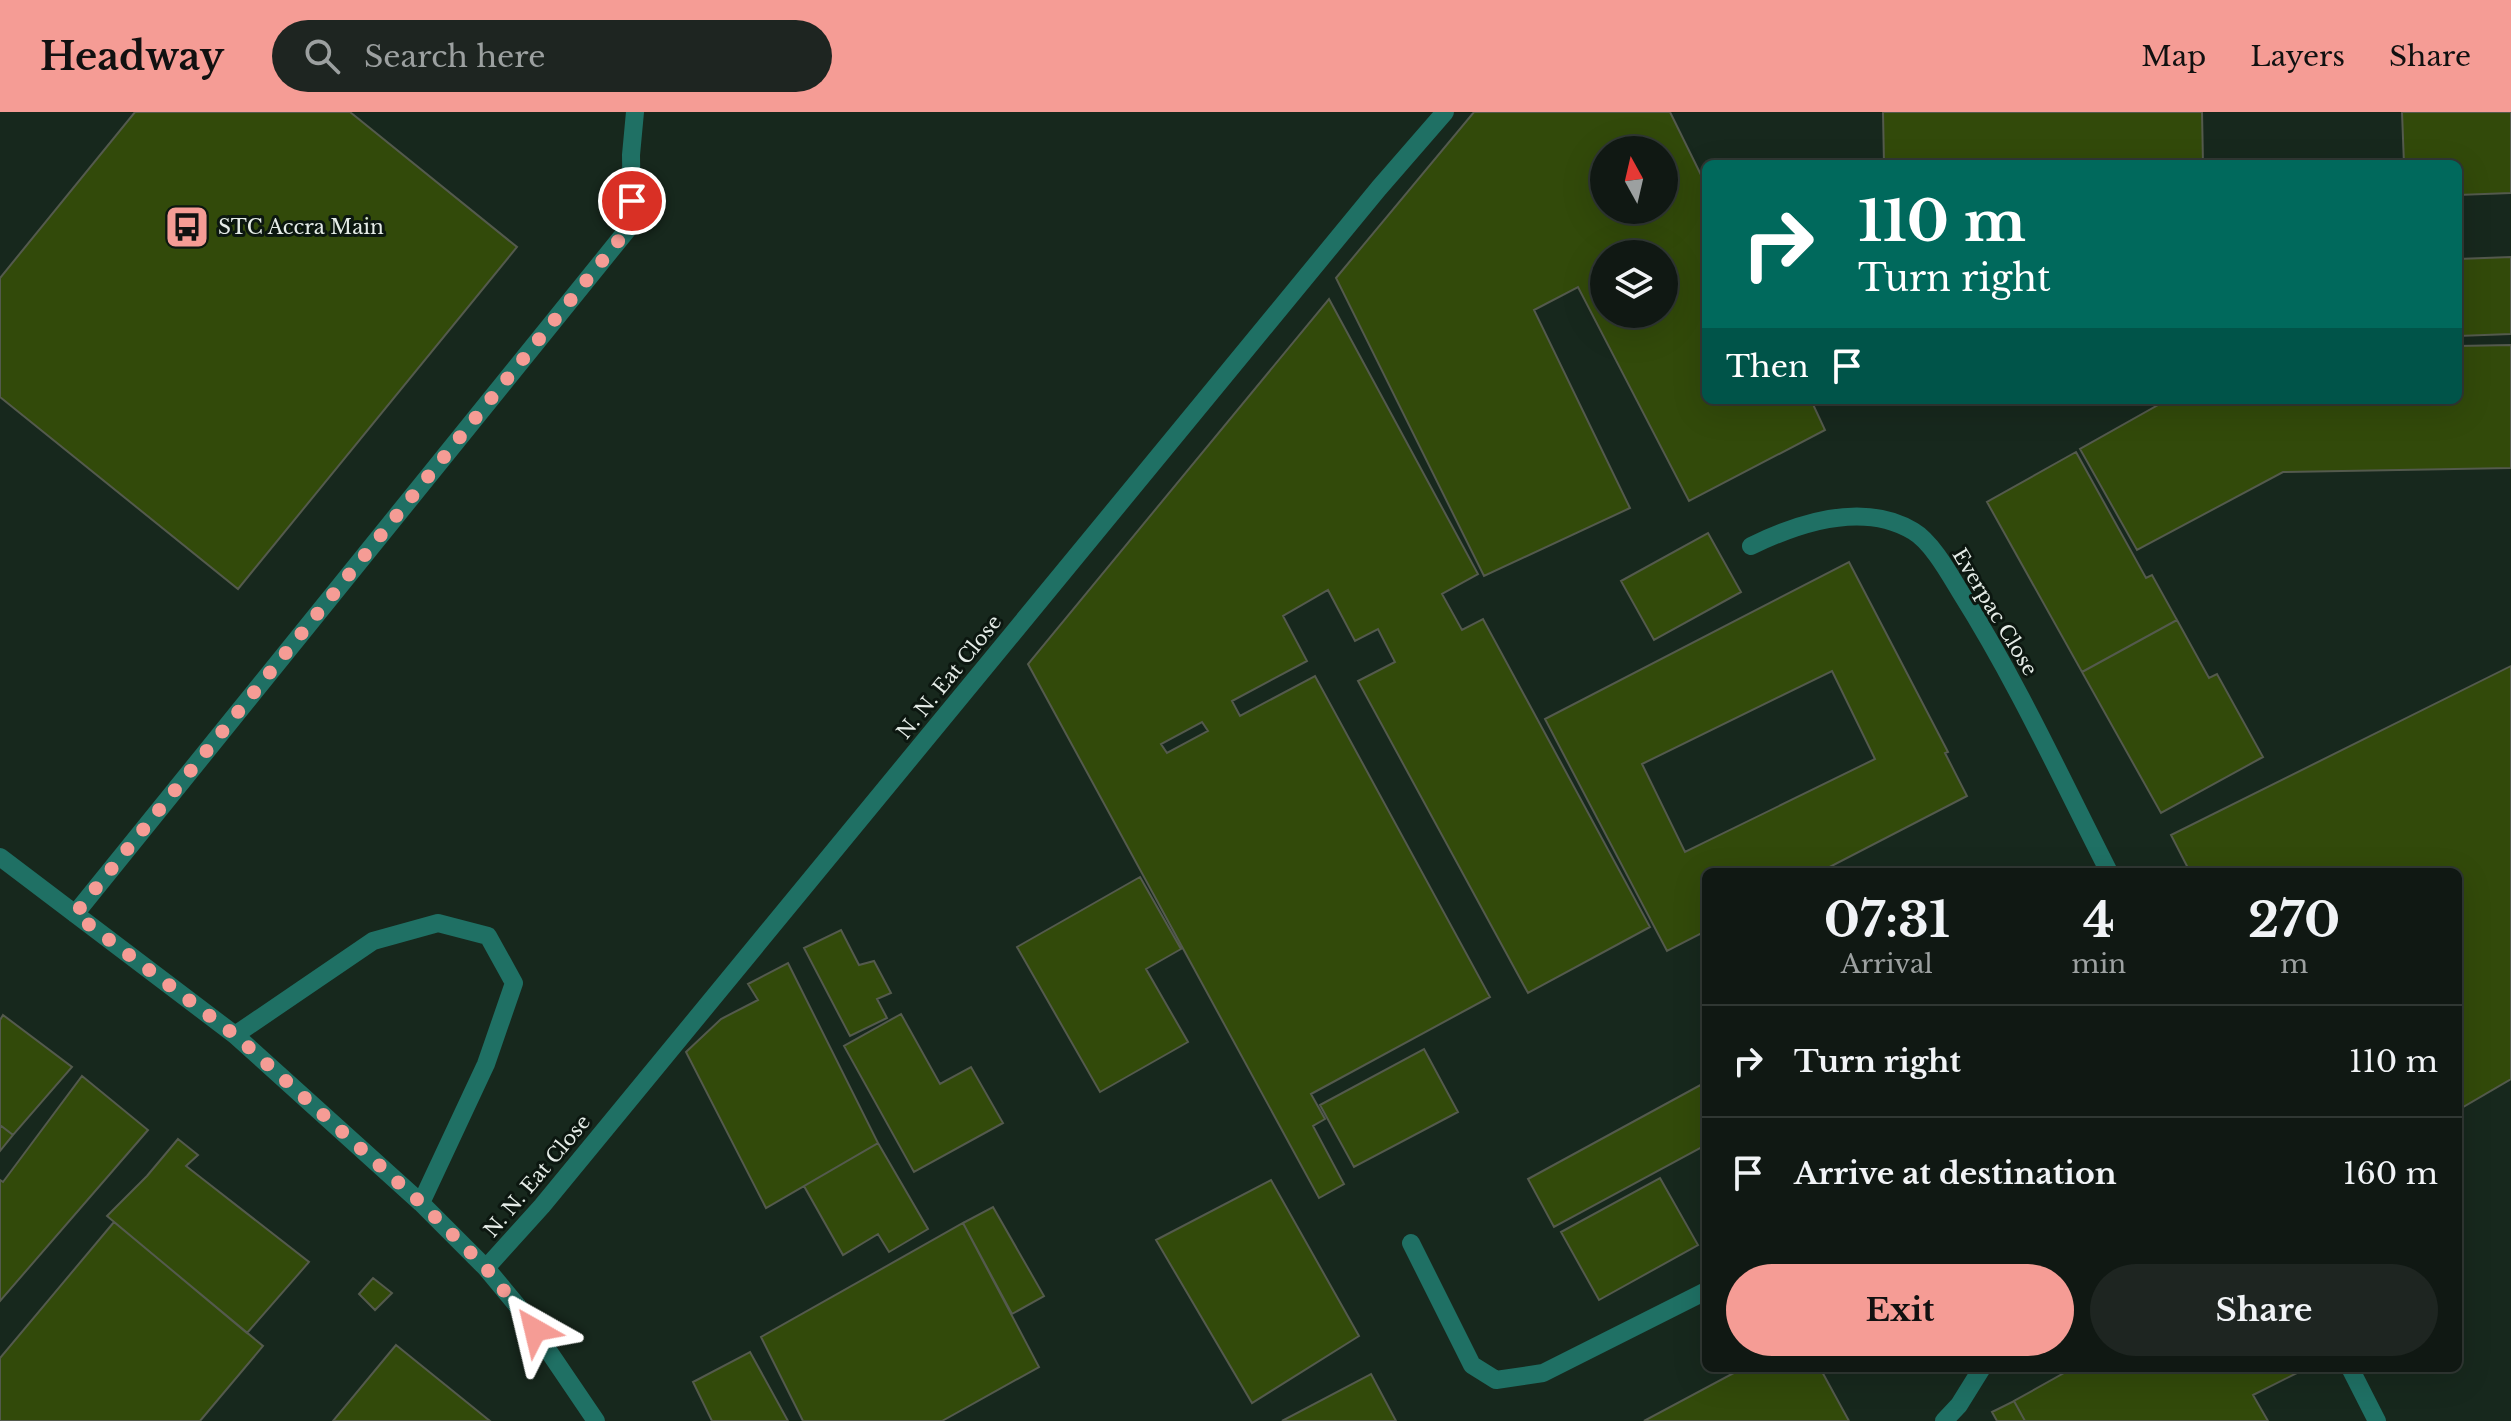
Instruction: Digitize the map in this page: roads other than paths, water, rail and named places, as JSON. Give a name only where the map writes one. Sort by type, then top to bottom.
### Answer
[{"type":"lane","points":[[75,914],[632,224],[631,155],[635,112]]},
{"type":"lane","name":"N. N. Eat Close","points":[[486,1268],[542,1206],[1379,188],[1445,112]]},
{"type":"lane","name":"Everpac Close","points":[[1751,546],[1786,529],[1818,520],[1858,517],[1889,521],[1915,532],[1943,564],[1985,630],[2107,868]]},
{"type":"lane","points":[[0,857],[235,1035],[421,1203],[486,1268],[520,1309],[596,1421]]},
{"type":"lane","points":[[235,1035],[373,941],[438,923],[488,936],[514,983],[486,1064],[421,1203]]},
{"type":"lane","points":[[1411,1243],[1472,1365],[1496,1380],[1543,1373],[1702,1293]]},
{"type":"lane","points":[[1944,1421],[1959,1405],[1980,1372]]},
{"type":"lane","points":[[2352,1372],[2377,1421]]},
{"type":"place","name":"STC Accra Main","points":[[187,227]]}]
